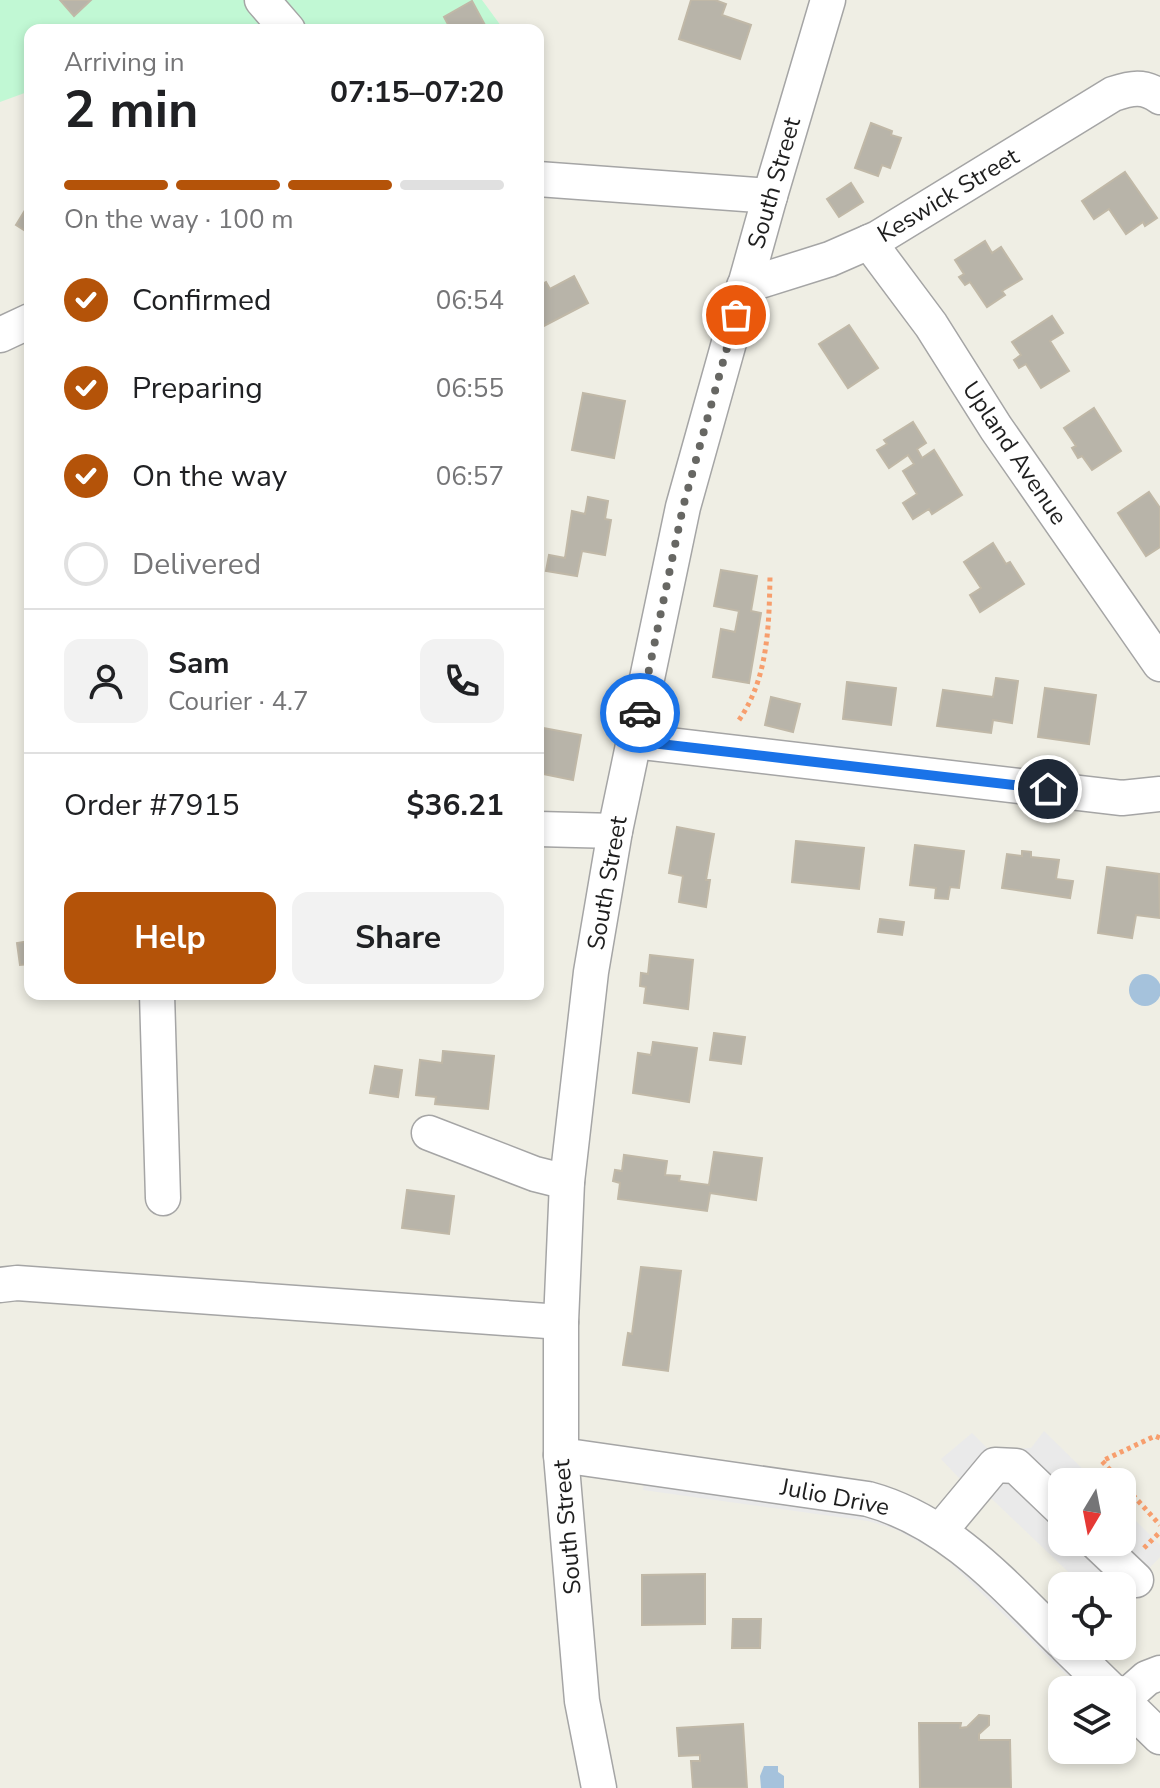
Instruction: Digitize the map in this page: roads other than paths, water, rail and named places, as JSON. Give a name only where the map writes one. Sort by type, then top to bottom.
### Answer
[{"type":"street","points":[[262,0],[283,24]]},
{"type":"street","name":"South Street","points":[[599,1788],[582,1701],[561,1455],[561,1322],[567,1182],[591,972],[615,831],[683,507],[828,0]]},
{"type":"street","name":"Keswick Street","points":[[744,286],[830,259],[869,242],[1073,121],[1098,102],[1120,92],[1152,93]]},
{"type":"street","points":[[544,179],[770,196]]},
{"type":"street","name":"Upland Avenue","points":[[869,242],[931,325],[996,428],[1160,664]]},
{"type":"street","points":[[0,335],[24,324]]},
{"type":"street","points":[[634,741],[1122,798],[1160,794]]},
{"type":"street","points":[[544,829],[615,831]]},
{"type":"street","points":[[157,1000],[163,1198]]},
{"type":"street","points":[[429,1133],[535,1174],[567,1182]]},
{"type":"street","points":[[0,1285],[17,1283],[561,1322]]},
{"type":"street","name":"Julio Drive","points":[[561,1455],[868,1499],[908,1512],[974,1557],[1048,1628]]},
{"type":"street","points":[[940,1531],[995,1465],[1016,1466],[1048,1497]]},
{"type":"street","points":[[1111,1556],[1128,1572]]},
{"type":"street","points":[[1080,1660],[1097,1676]]},
{"type":"street","points":[[1136,1688],[1147,1678],[1160,1673]]},
{"type":"street","points":[[1136,1714],[1160,1737]]},
{"type":"water","points":[[1145,974],[1156,979],[1161,990],[1156,1001],[1145,1006],[1134,1001],[1129,990],[1134,979]]},
{"type":"water","points":[[764,1766],[778,1766],[778,1772],[784,1776],[784,1788],[761,1788],[760,1776]]}]
